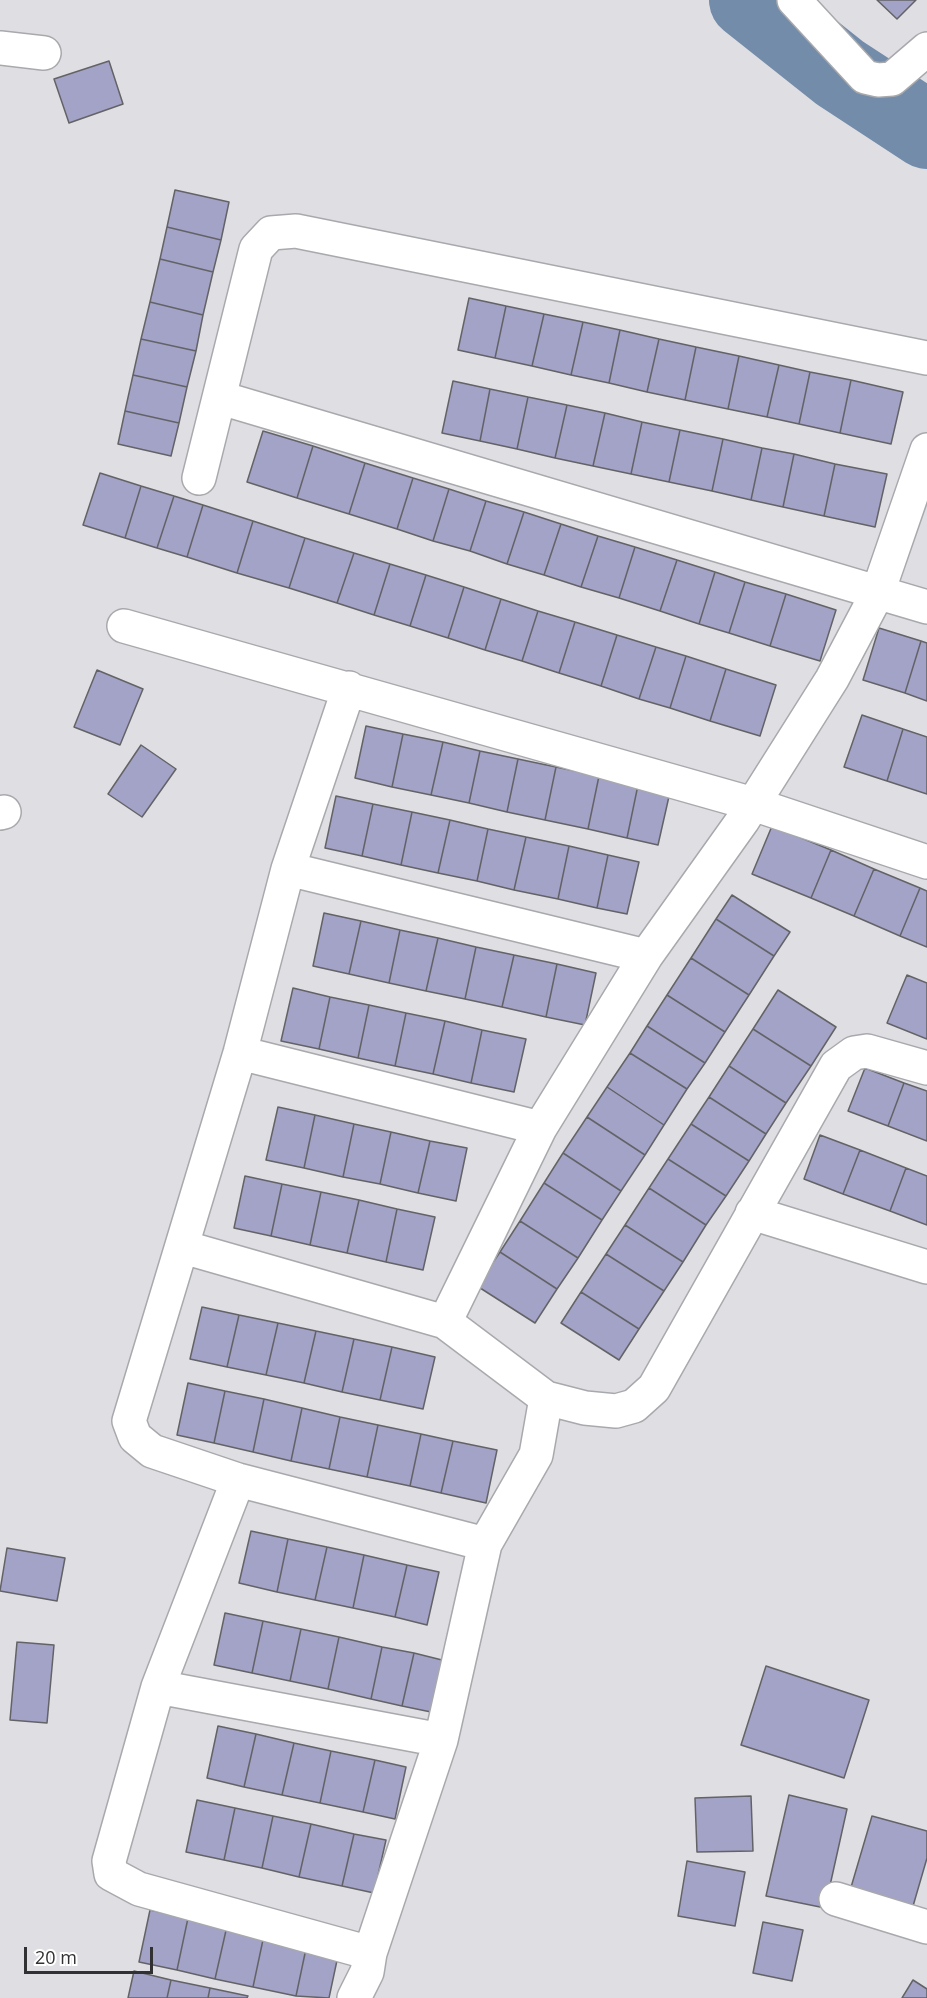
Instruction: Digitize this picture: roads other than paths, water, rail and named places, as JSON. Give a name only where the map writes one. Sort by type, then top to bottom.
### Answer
[{"type":"street","points":[[794,0],[865,77],[878,80],[892,79],[927,49]]},
{"type":"street","points":[[0,48],[44,53]]},
{"type":"street","points":[[199,478],[221,398],[256,249],[272,233],[296,231],[927,358]]},
{"type":"street","points":[[221,398],[927,606]]},
{"type":"street","points":[[445,1322],[540,1128],[646,956],[753,804],[832,679],[878,592],[927,450]]},
{"type":"street","points":[[124,626],[753,804],[927,862]]},
{"type":"street","points":[[349,688],[288,868],[240,1053],[129,1421],[135,1437],[152,1451],[238,1480],[485,1544]]},
{"type":"street","points":[[288,868],[646,956]]},
{"type":"street","points":[[183,1247],[445,1322],[546,1398],[585,1408],[616,1412],[634,1406],[654,1388],[836,1066],[854,1053],[867,1051],[927,1068]]},
{"type":"street","points":[[240,1053],[540,1128]]},
{"type":"street","points":[[752,1212],[927,1267]]},
{"type":"street","points":[[354,1998],[367,1972],[370,1953],[441,1740],[485,1544],[536,1455],[546,1398]]},
{"type":"street","points":[[238,1480],[158,1687],[109,1861],[111,1874],[139,1889],[370,1953]]},
{"type":"street","points":[[158,1687],[441,1740]]},
{"type":"street","points":[[836,1899],[927,1927]]},
{"type":"waterway","points":[[748,0],[840,73],[927,130]]}]
